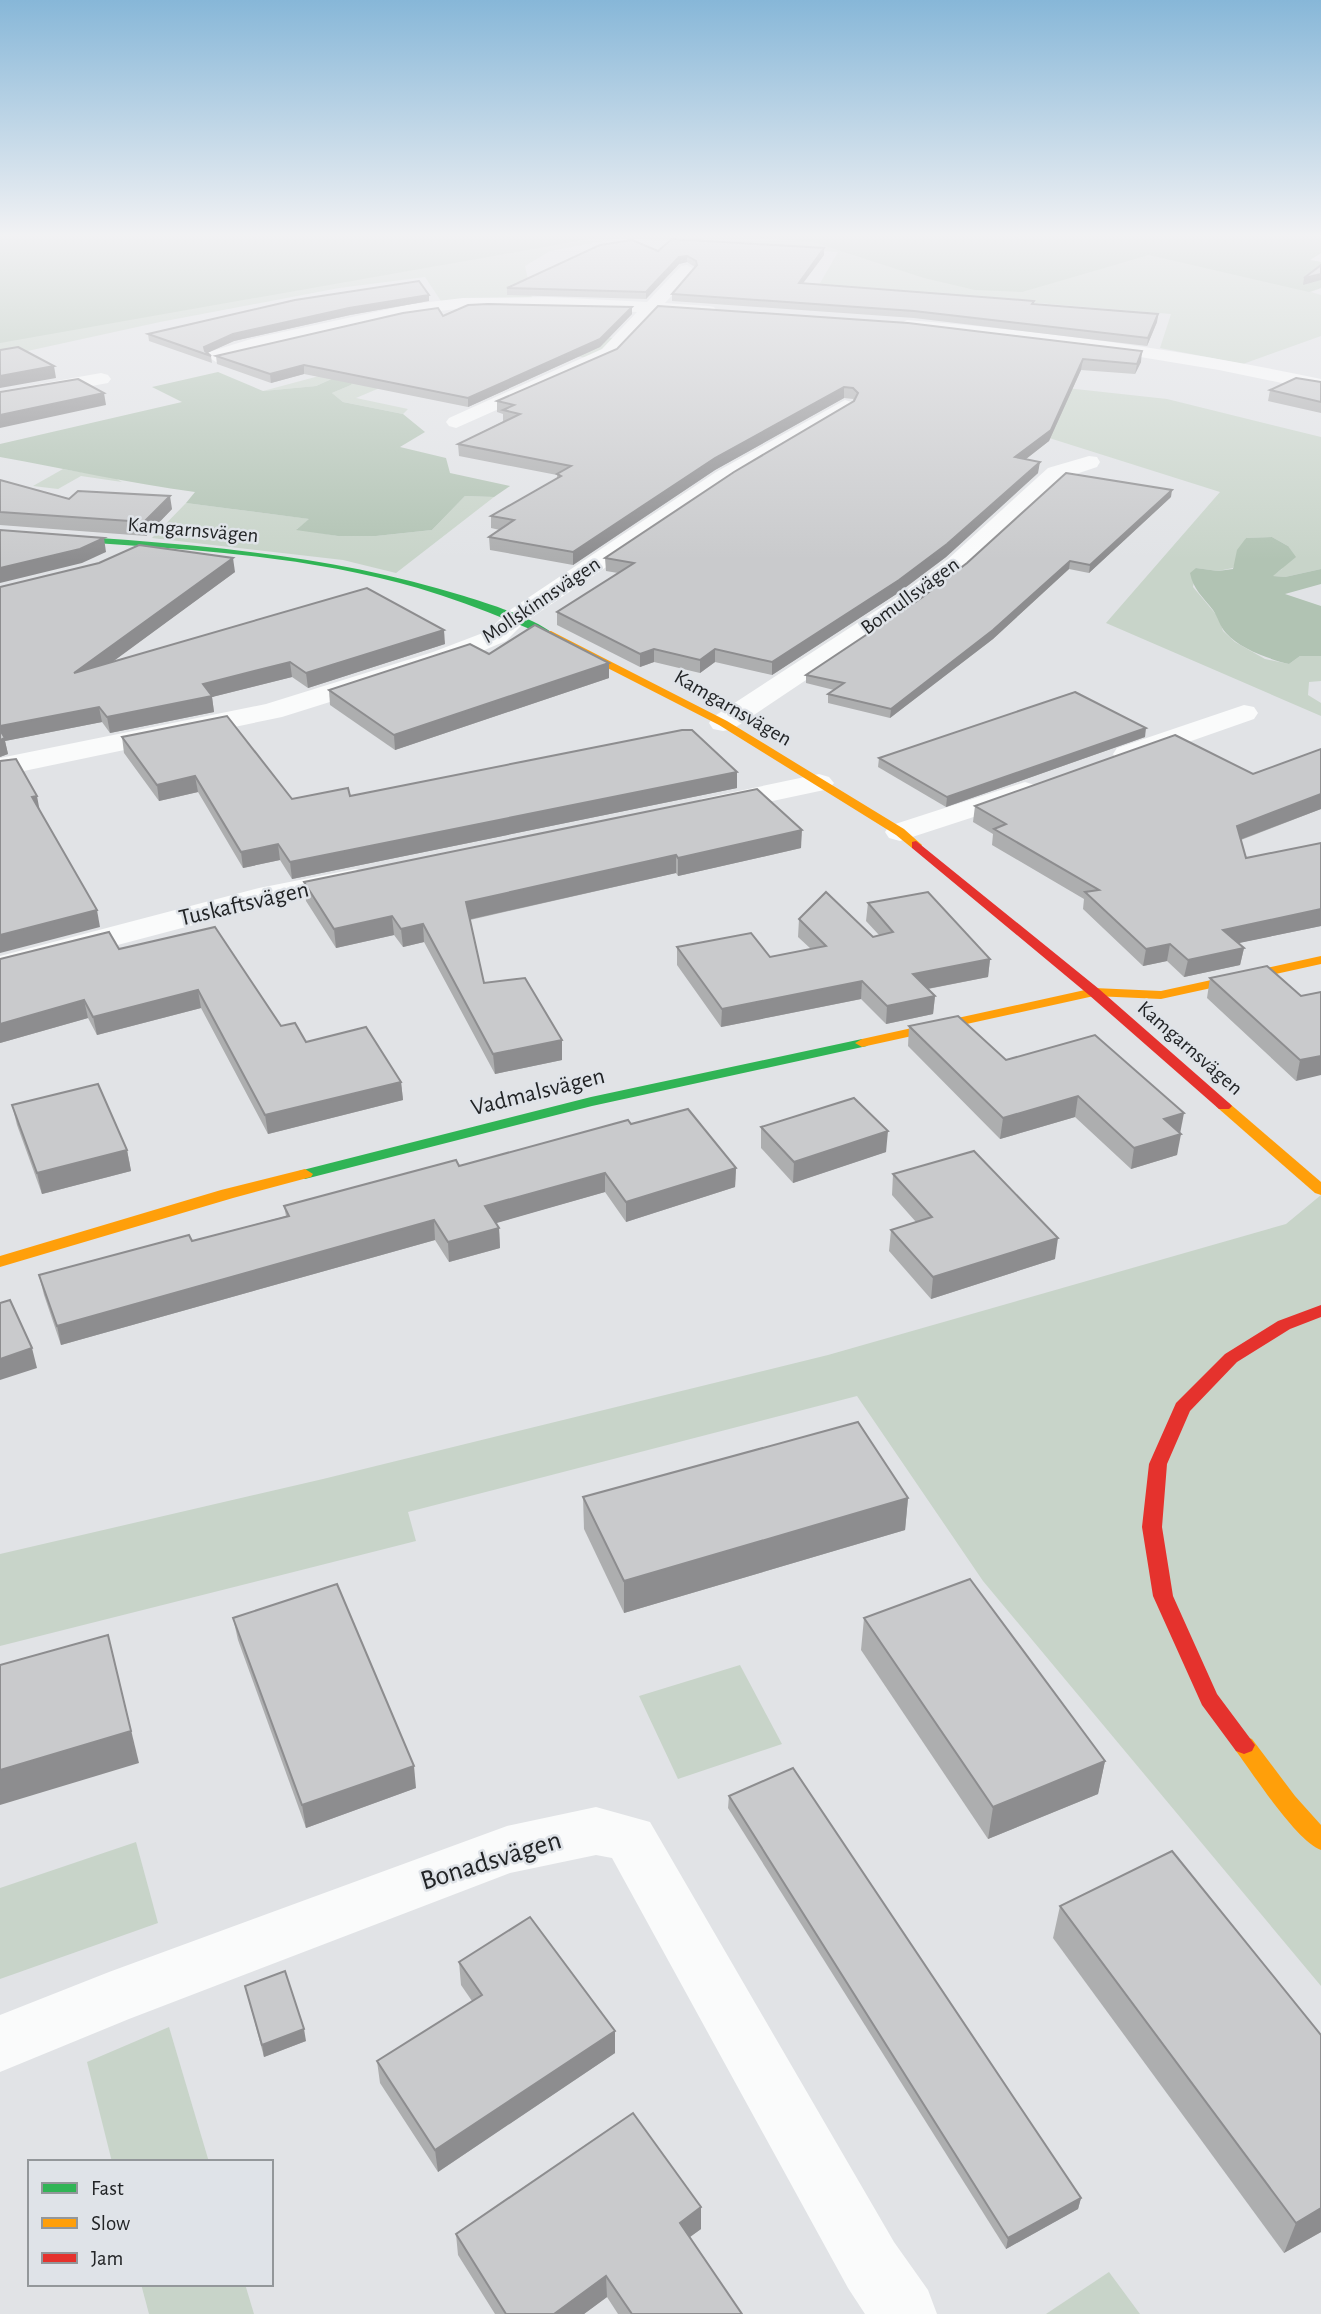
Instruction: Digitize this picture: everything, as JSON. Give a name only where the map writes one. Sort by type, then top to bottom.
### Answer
[{"type":"street","points":[[216,356],[256,344]]},
{"type":"street","points":[[456,422],[609,353],[618,344]]},
{"type":"street","points":[[1092,344],[1146,350],[1225,364],[1321,385]]},
{"type":"street","points":[[0,397],[101,379]]},
{"type":"street","name":"Mollskinnsvägen","points":[[0,766],[272,710],[442,658],[497,636],[516,617],[724,477],[845,407]]},
{"type":"street","name":"Bomullsvägen","points":[[723,723],[918,593],[996,529],[1056,473],[1089,462]]},
{"type":"street","name":"Kamgarnsvägen","points":[[0,534],[249,554],[328,566],[404,581],[516,617],[723,723],[900,832],[1094,992],[1321,1190]]},
{"type":"street","points":[[110,564],[143,546]]},
{"type":"street","points":[[1100,764],[1244,713]]},
{"type":"street","points":[[683,811],[820,783]]},
{"type":"street","points":[[900,832],[955,816],[1047,783]]},
{"type":"street","name":"Tuskaftsvägen","points":[[0,966],[259,898],[382,873]]},
{"type":"street","name":"Vadmalsvägen","points":[[0,1262],[227,1194],[578,1105],[1094,992],[1161,995],[1321,960]]},
{"type":"street","points":[[1321,1311],[1284,1325],[1231,1357],[1182,1408],[1158,1464],[1152,1527],[1163,1596],[1209,1699],[1287,1803],[1321,1840]]},
{"type":"street","name":"Bonadsvägen","points":[[0,2044],[109,1999],[507,1850],[596,1831],[630,1839],[871,2265],[904,2314]]},
{"type":"shaded area","points":[[0,344],[59,344],[0,357]]},
{"type":"shaded area","points":[[538,344],[666,344],[1167,399],[1321,437],[1321,569],[1285,577],[1272,576],[1282,569],[1288,546],[1272,537],[1246,538],[1233,568],[1218,571],[1196,568],[1193,587],[1219,618],[1223,631],[1235,642],[1265,659],[1289,664],[1300,656],[1321,656],[1321,681],[1309,682],[1308,695],[1321,703],[1321,716],[1106,623],[1220,492],[967,412],[574,356]]},
{"type":"shaded area","points":[[1161,344],[1299,344],[1243,364],[1160,348]]},
{"type":"shaded area","points":[[364,364],[415,373],[356,398],[408,409],[403,414],[343,402],[332,393],[351,385],[336,377],[316,386],[263,391]]},
{"type":"shaded area","points":[[63,469],[115,478],[122,482],[81,476],[58,489],[33,486]]},
{"type":"shaded area","points":[[465,496],[494,497],[396,573],[343,560],[152,538],[186,503],[310,519],[297,529],[338,536],[376,536],[432,530]]},
{"type":"shaded area","points":[[1321,1195],[1321,1986],[983,1581],[857,1396],[408,1512],[416,1541],[0,1646],[0,1554],[323,1479],[828,1355],[1286,1224]]},
{"type":"shaded area","points":[[740,1665],[782,1744],[678,1779],[639,1696]]},
{"type":"shaded area","points":[[136,1842],[158,1923],[0,1979],[0,1888]]},
{"type":"shaded area","points":[[169,2027],[208,2160],[112,2160],[87,2062]]},
{"type":"shaded area","points":[[1109,2272],[1140,2314],[1046,2314]]},
{"type":"shaded area","points":[[142,2286],[246,2286],[254,2314],[149,2314]]},
{"type":"green space","points":[[218,372],[263,391],[316,386],[336,377],[354,378],[351,385],[332,393],[343,402],[403,414],[425,432],[400,447],[446,458],[450,473],[510,486],[494,497],[465,496],[432,530],[376,536],[338,536],[296,530],[309,519],[186,503],[195,492],[0,457],[0,444],[182,402],[152,387]]},
{"type":"green space","points":[[1272,537],[1288,546],[1296,557],[1273,576],[1285,577],[1321,569],[1321,584],[1285,594],[1321,606],[1321,656],[1300,656],[1289,664],[1247,649],[1224,631],[1213,610],[1193,584],[1190,573],[1196,568],[1218,571],[1233,569],[1237,550],[1246,538]]},
{"type":"building","points":[[177,344],[211,344],[204,347],[211,356]]},
{"type":"building","points":[[268,344],[589,344],[468,398],[304,365],[270,374],[216,356]]},
{"type":"building","points":[[622,344],[1083,344],[1142,351],[1137,364],[1083,359],[1051,430],[1015,457],[1040,462],[947,544],[899,580],[772,662],[715,649],[700,660],[654,649],[640,654],[557,612],[634,563],[605,558],[734,472],[854,401],[858,393],[853,388],[844,387],[715,458],[573,552],[489,537],[514,520],[491,516],[561,476],[557,474],[571,466],[458,444],[520,414],[503,410],[514,405],[497,401],[617,349]]},
{"type":"building","points":[[18,347],[54,366],[0,376],[0,350]]},
{"type":"building","points":[[1296,378],[1321,382],[1321,402],[1270,390]]},
{"type":"building","points":[[78,379],[104,393],[0,415],[0,392]]},
{"type":"building","points":[[1066,473],[1172,490],[1090,565],[1070,561],[993,630],[891,709],[828,694],[844,683],[806,675],[920,599],[967,563]]},
{"type":"building","points":[[0,480],[69,499],[78,491],[170,496],[144,522],[0,512]]},
{"type":"building","points":[[0,530],[104,538],[80,549],[0,568]]},
{"type":"building","points":[[139,545],[233,558],[74,673],[367,588],[444,630],[306,673],[290,662],[203,684],[212,696],[107,717],[99,707],[0,726],[0,587],[99,563]]},
{"type":"building","points":[[535,625],[609,663],[394,735],[329,690],[470,644],[489,654]]},
{"type":"building","points":[[1075,692],[1146,728],[947,797],[879,758]]},
{"type":"building","points":[[227,716],[292,799],[348,788],[350,796],[682,730],[692,730],[737,772],[290,862],[278,844],[241,852],[195,776],[157,785],[122,737]]},
{"type":"building","points":[[1175,735],[1253,774],[1321,749],[1321,794],[1237,826],[1246,858],[1321,843],[1321,909],[1223,930],[1244,948],[1188,960],[1170,944],[1146,949],[1085,892],[1099,890],[994,829],[1006,824],[975,806]]},
{"type":"building","points":[[16,759],[37,796],[32,797],[97,910],[0,935],[0,761]]},
{"type":"building","points":[[757,789],[802,830],[466,902],[484,983],[525,978],[562,1040],[493,1054],[423,924],[401,929],[392,916],[334,929],[304,882]]},
{"type":"building","points":[[826,892],[873,937],[893,932],[868,903],[928,892],[990,959],[913,974],[935,996],[887,1006],[862,981],[722,1009],[677,947],[751,933],[770,957],[826,946],[799,919]]},
{"type":"building","points":[[215,927],[281,1026],[295,1023],[306,1042],[366,1027],[401,1082],[265,1115],[198,990],[93,1017],[84,1000],[0,1024],[0,959],[109,932],[119,949]]},
{"type":"building","points":[[1267,966],[1301,996],[1321,992],[1321,1056],[1300,1060],[1210,978]]},
{"type":"building","points":[[958,1016],[1006,1060],[1095,1035],[1184,1113],[1164,1119],[1181,1134],[1134,1148],[1078,1096],[1003,1118],[909,1026]]},
{"type":"building","points":[[98,1084],[127,1150],[37,1173],[12,1105]]},
{"type":"building","points":[[854,1098],[888,1131],[794,1162],[761,1127]]},
{"type":"building","points":[[688,1109],[736,1168],[626,1202],[605,1173],[485,1206],[499,1228],[448,1242],[434,1220],[57,1326],[39,1275],[189,1235],[192,1241],[289,1216],[284,1206],[456,1160],[459,1166],[628,1120],[631,1124]]},
{"type":"building","points":[[974,1151],[1058,1238],[933,1277],[891,1230],[932,1217],[893,1174]]},
{"type":"building","points":[[10,1300],[32,1348],[0,1359],[0,1303]]},
{"type":"building","points":[[858,1422],[908,1498],[624,1581],[583,1497]]},
{"type":"building","points":[[970,1579],[1105,1761],[993,1807],[864,1618]]},
{"type":"building","points":[[337,1584],[414,1766],[302,1805],[233,1618]]},
{"type":"building","points":[[108,1635],[131,1731],[0,1770],[0,1665]]},
{"type":"building","points":[[793,1768],[1081,2198],[1008,2238],[729,1796]]},
{"type":"building","points":[[1172,1851],[1321,2035],[1321,2208],[1296,2223],[1060,1906]]},
{"type":"building","points":[[530,1917],[615,2031],[435,2150],[377,2061],[482,1995],[459,1962]]},
{"type":"building","points":[[285,1971],[304,2029],[262,2045],[245,1986]]},
{"type":"building","points":[[633,2113],[701,2207],[680,2223],[742,2314],[632,2314],[606,2276],[554,2314],[506,2314],[456,2234]]},
{"type":"traffic: fast","points":[[0,534],[209,550],[350,569],[419,585],[485,606],[547,633]]},
{"type":"traffic: fast","points":[[305,1174],[591,1102],[862,1043]]},
{"type":"traffic: slow","points":[[547,633],[723,723],[900,832],[916,845]]},
{"type":"traffic: slow","points":[[862,1043],[1094,992],[1161,995],[1321,960]]},
{"type":"traffic: slow","points":[[1224,1106],[1321,1190]]},
{"type":"traffic: slow","points":[[0,1262],[227,1194],[305,1174]]},
{"type":"traffic: slow","points":[[1244,1745],[1287,1803],[1321,1840]]},
{"type":"traffic: jam","points":[[916,845],[1094,992],[1224,1106]]},
{"type":"traffic: jam","points":[[1244,1745],[1209,1699],[1163,1596],[1152,1527],[1158,1464],[1182,1408],[1231,1358],[1284,1325],[1321,1311]]}]
